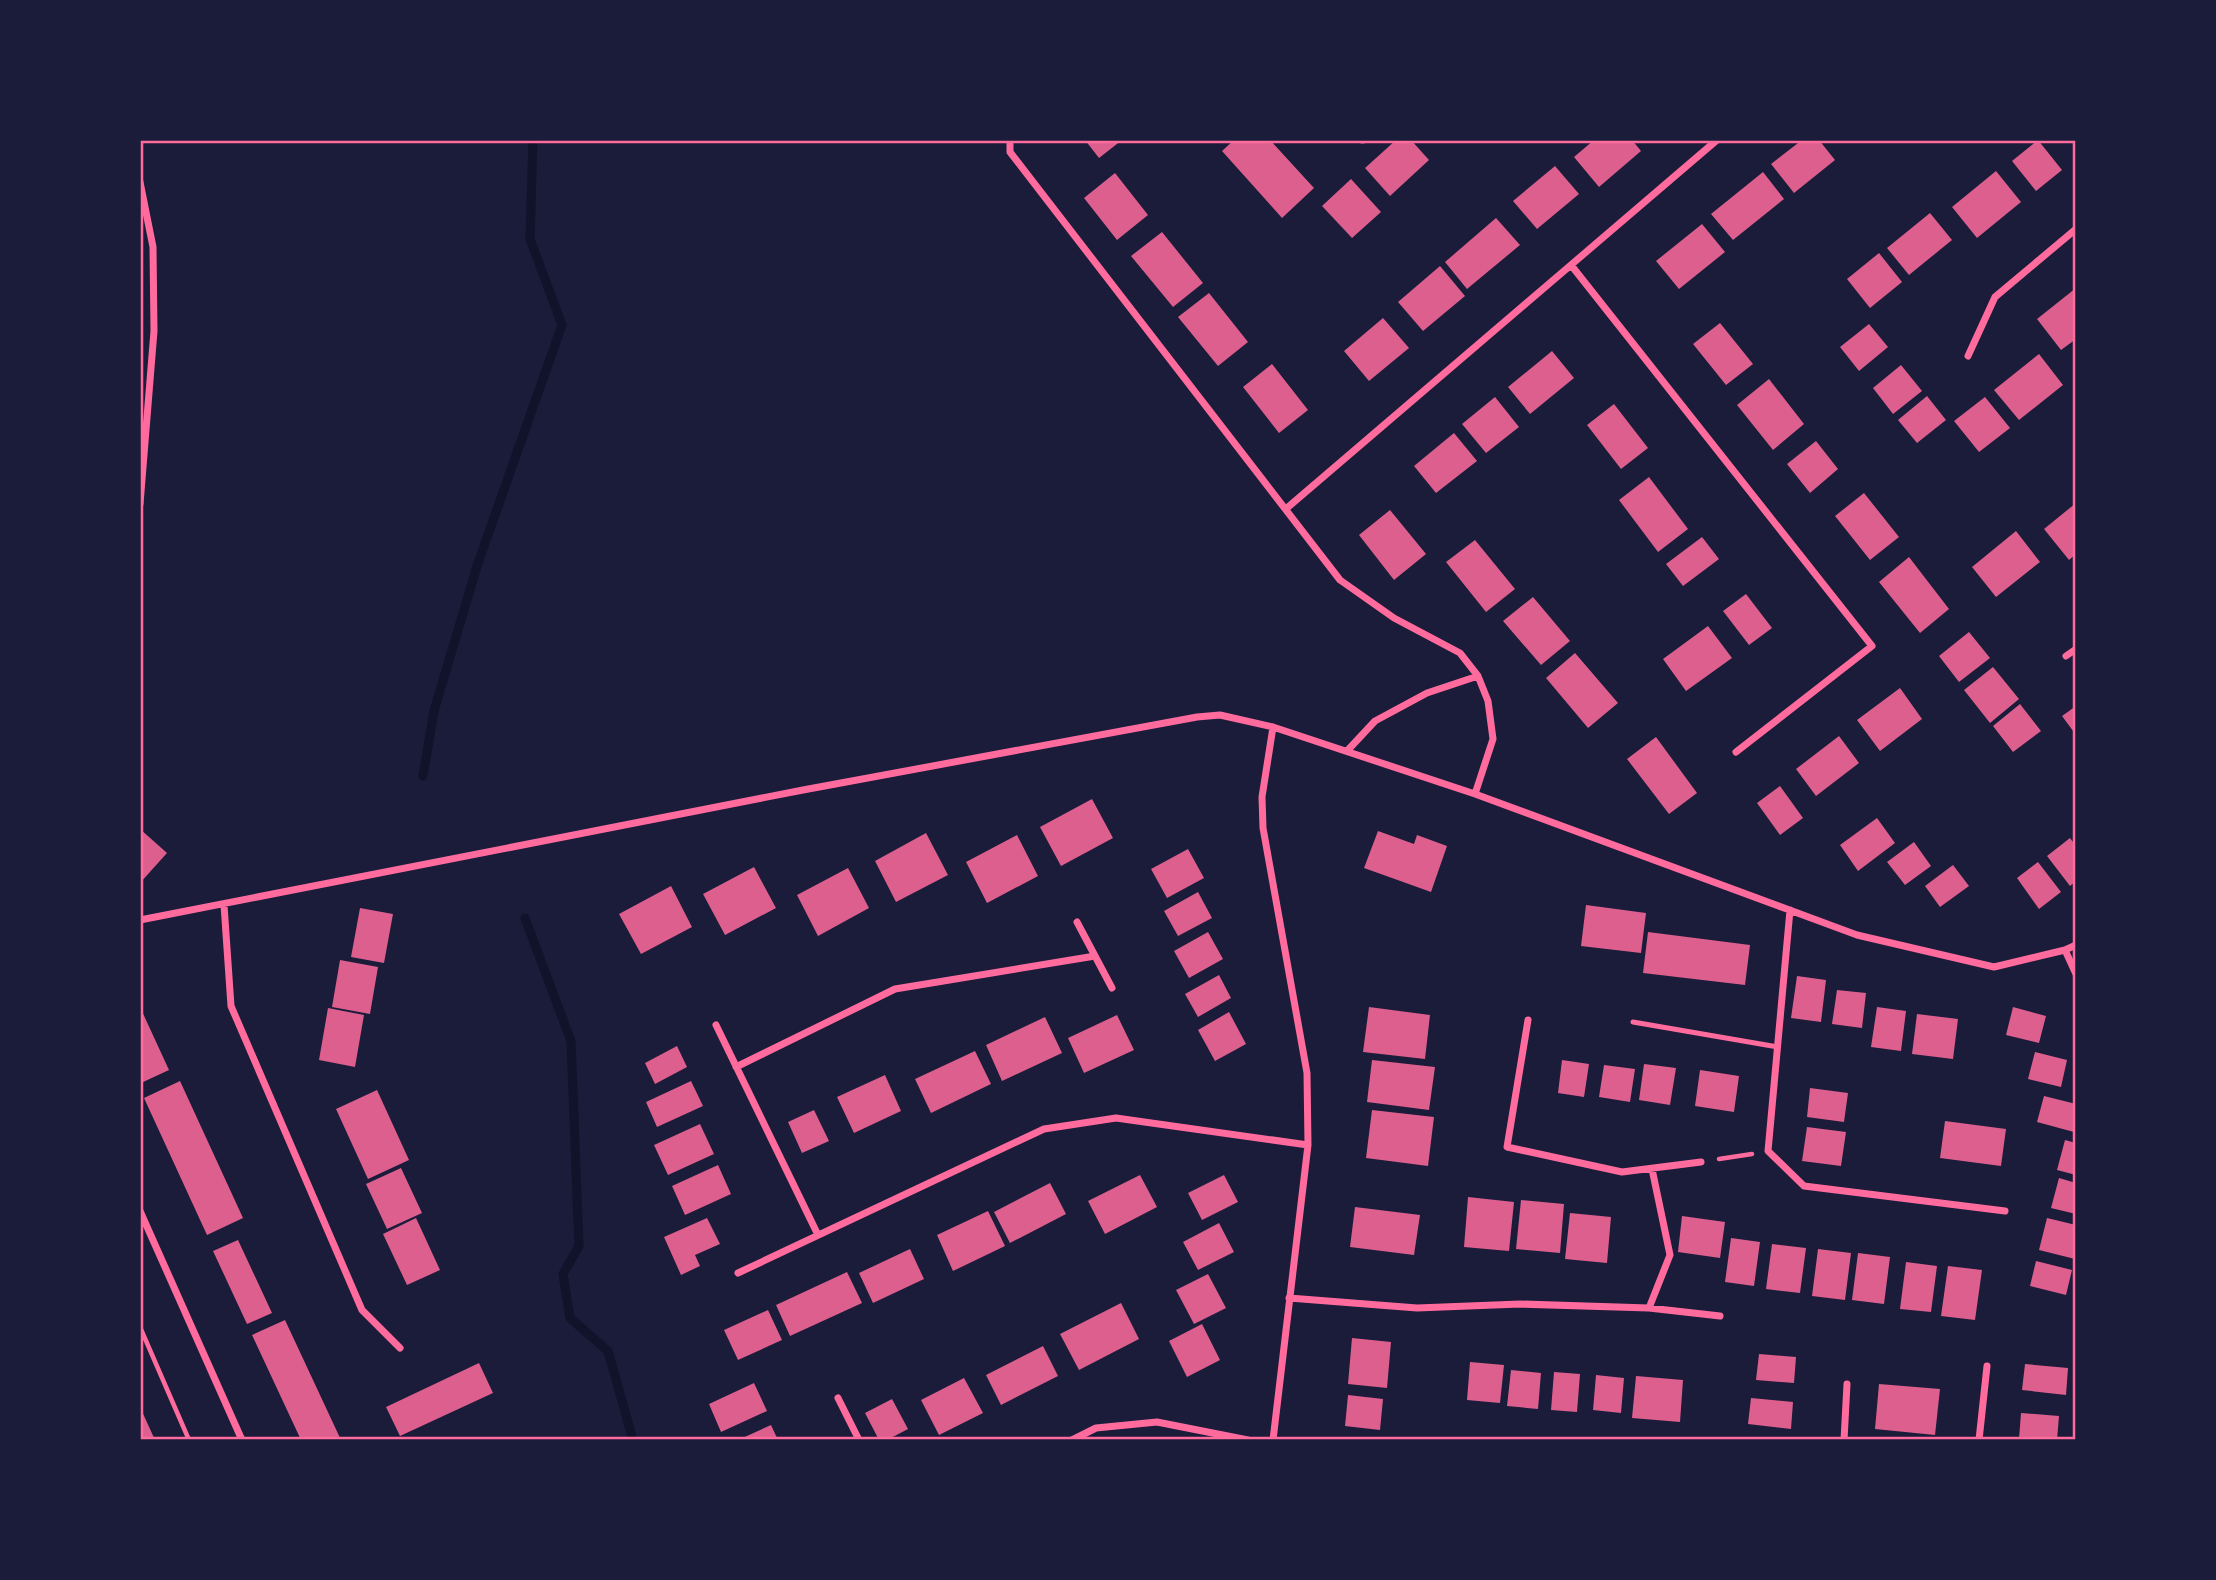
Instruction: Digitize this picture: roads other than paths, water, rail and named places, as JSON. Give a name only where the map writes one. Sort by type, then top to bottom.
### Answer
[{"type":"street","points":[[1010,140],[1010,152],[1340,580],[1394,618],[1460,653],[1478,676],[1488,701],[1493,739],[1475,794]]},
{"type":"street","points":[[1287,509],[1717,140]]},
{"type":"street","points":[[140,182],[153,247],[154,331],[140,504]]},
{"type":"street","points":[[1968,356],[1995,297],[2076,229]]},
{"type":"street","points":[[1571,265],[1872,646],[1736,752]]},
{"type":"street","points":[[2066,656],[2076,649]]},
{"type":"street","points":[[1347,751],[1375,721],[1427,693],[1478,676]]},
{"type":"street","points":[[140,920],[803,790],[1197,717],[1220,715],[1273,727],[1475,794],[1857,934],[1994,967],[2076,946]]},
{"type":"street","points":[[1273,727],[1262,797],[1263,828],[1305,1060],[1308,1145],[1273,1440]]},
{"type":"street","points":[[224,905],[231,1006],[362,1310],[400,1348]]},
{"type":"street","points":[[1790,910],[1768,1151],[1804,1186],[2005,1211]]},
{"type":"street","points":[[1077,922],[1112,988]]},
{"type":"street","points":[[2065,950],[2076,974]]},
{"type":"street","points":[[736,1067],[895,989],[1095,956]]},
{"type":"street","points":[[1528,1020],[1507,1147],[1622,1172],[1701,1162]]},
{"type":"street","points":[[716,1025],[818,1236]]},
{"type":"street","points":[[738,1273],[1044,1129],[1116,1118],[1308,1145]]},
{"type":"street","points":[[1649,1308],[1670,1255],[1653,1168]]},
{"type":"street","points":[[140,1211],[242,1440]]},
{"type":"street","points":[[1289,1298],[1417,1308],[1520,1304],[1649,1308],[1720,1316]]},
{"type":"street","points":[[1979,1440],[1987,1366]]},
{"type":"street","points":[[1844,1440],[1847,1384]]},
{"type":"street","points":[[838,1398],[859,1440]]},
{"type":"street","points":[[1072,1440],[1096,1428],[1157,1422],[1248,1440]]},
{"type":"lane","points":[[1633,1022],[1778,1047]]},
{"type":"waterway","points":[[423,776],[434,711],[477,566],[562,325],[530,239],[533,140]]},
{"type":"waterway","points":[[525,918],[571,1041],[579,1246],[563,1274],[570,1318],[608,1351],[633,1440]]}]
